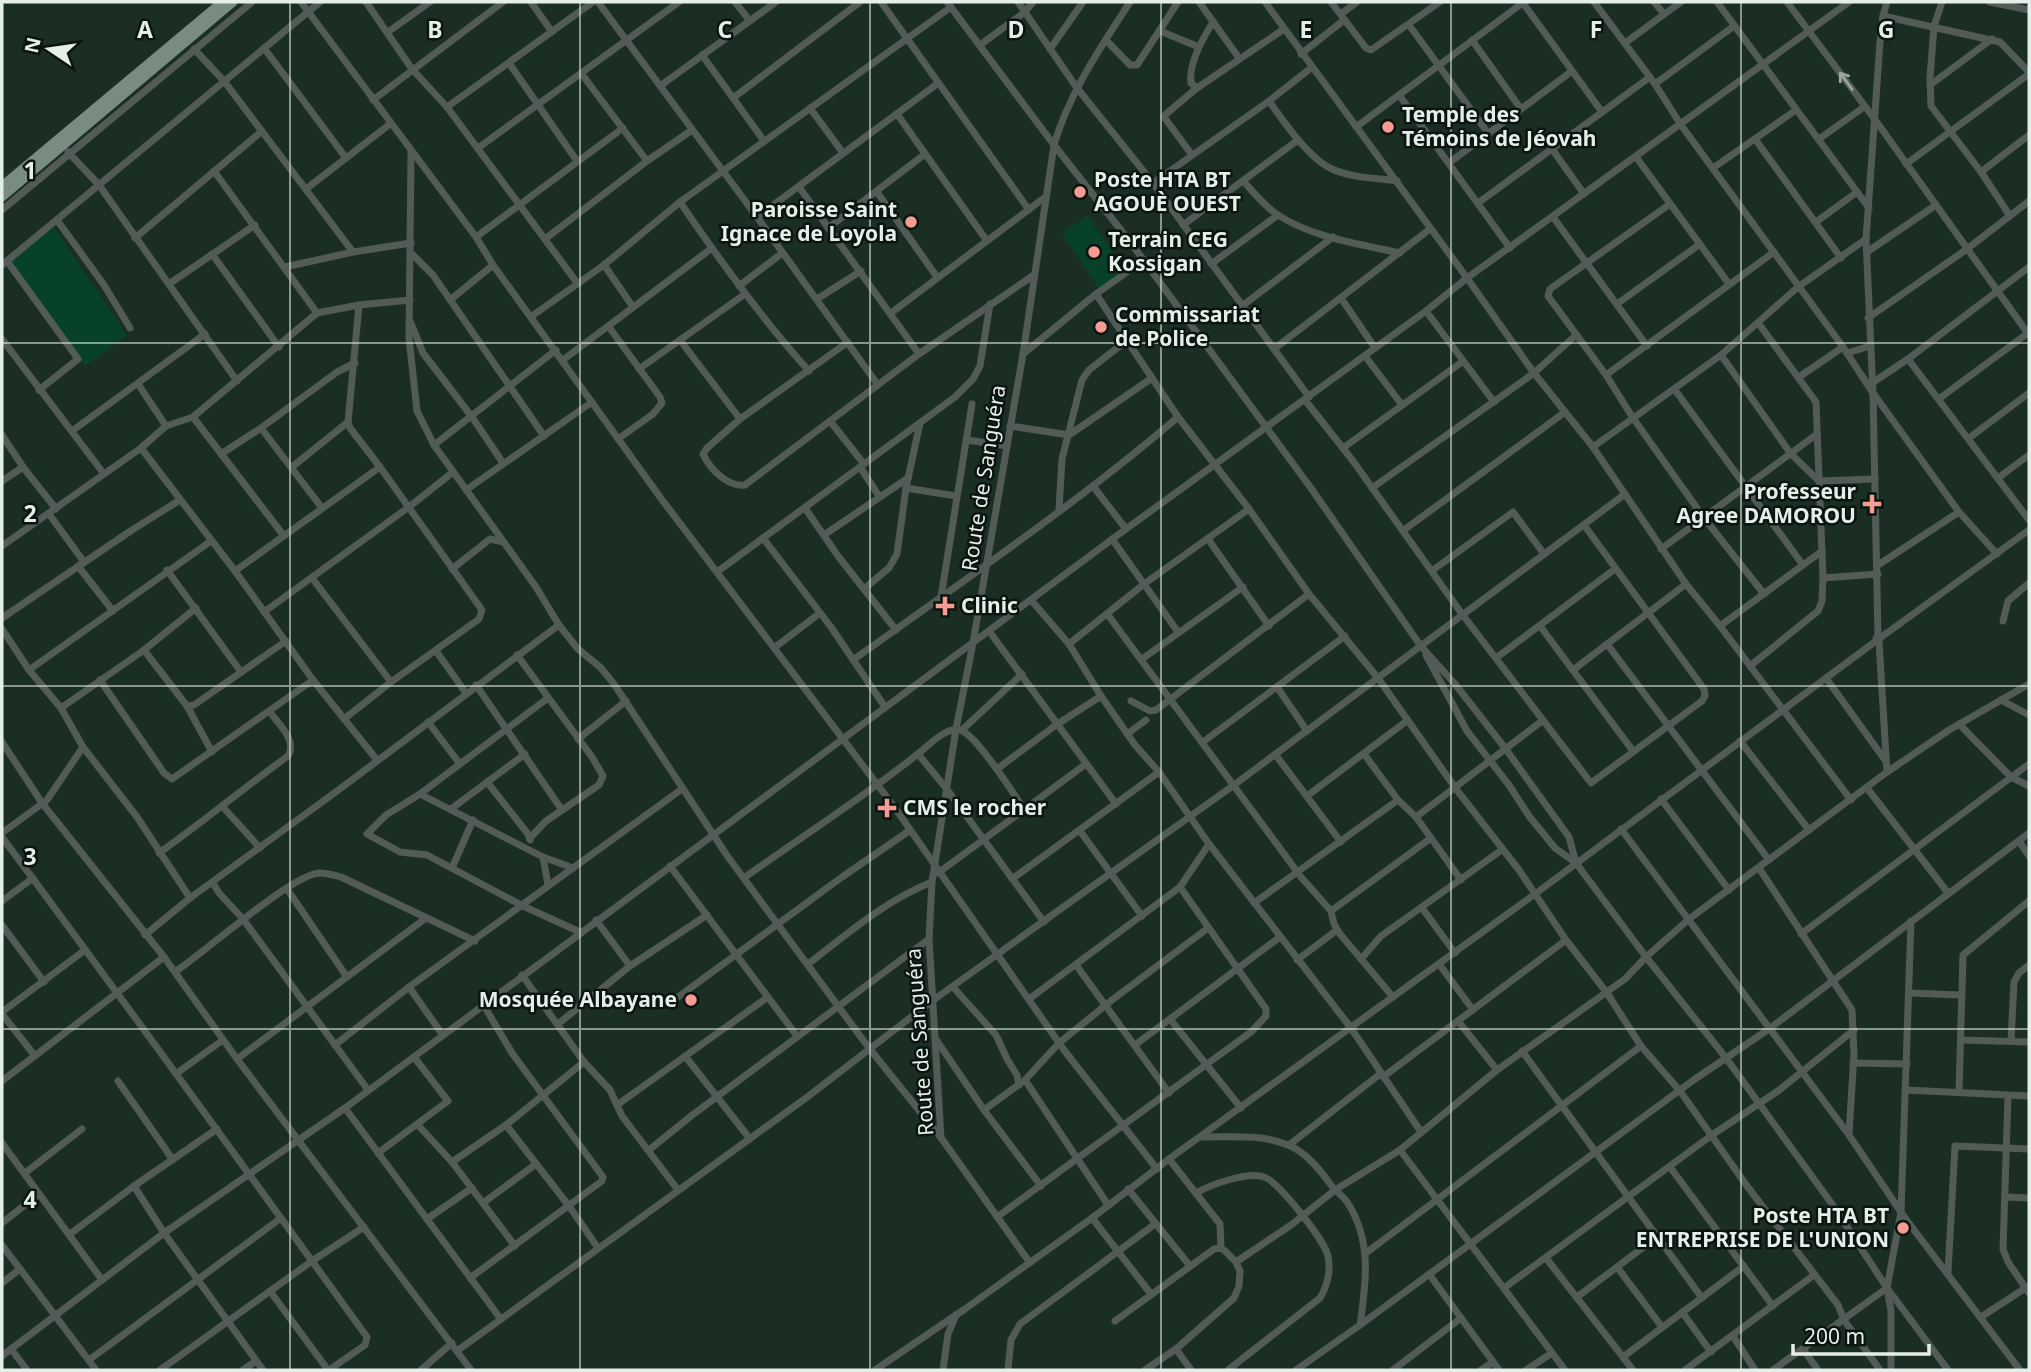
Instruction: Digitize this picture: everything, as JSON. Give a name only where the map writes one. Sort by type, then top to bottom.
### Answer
[{"type":"main road","points":[[2,197],[27,171],[222,2]]},
{"type":"main road","points":[[2,186],[66,150],[233,2]]},
{"type":"street","points":[[2,211],[66,150],[252,2]]},
{"type":"street","points":[[301,2],[476,237],[493,265],[618,439],[843,738],[1059,1043],[1157,1168]]},
{"type":"street","points":[[39,390],[78,359],[4,263],[320,2]]},
{"type":"street","points":[[366,2],[412,69],[447,107],[578,284]]},
{"type":"street","points":[[388,32],[430,2]]},
{"type":"street","points":[[373,100],[503,2]]},
{"type":"street","points":[[531,2],[552,32]]},
{"type":"street","points":[[447,107],[596,2],[757,217],[781,254],[817,299],[878,385]]},
{"type":"street","points":[[478,148],[626,41],[668,5],[679,2]]},
{"type":"street","points":[[734,2],[750,21]]},
{"type":"street","points":[[660,86],[776,2]]},
{"type":"street","points":[[841,2],[848,11]]},
{"type":"street","points":[[733,98],[860,2]]},
{"type":"street","points":[[880,2],[1029,210]]},
{"type":"street","points":[[1018,2],[1077,88],[1153,183],[1274,349],[1462,614],[1591,783],[1702,701],[1705,692],[1584,525]]},
{"type":"street","points":[[980,45],[1025,12],[1032,2]]},
{"type":"street","points":[[1051,48],[1083,2]]},
{"type":"street","name":"Route de Sanguéra","points":[[1030,1263],[942,1139],[929,939],[932,882],[936,870],[946,788],[959,730],[1023,354],[1044,198],[1054,145],[1065,112],[1077,88],[1130,2]]},
{"type":"street","points":[[1106,40],[1133,66],[1137,65],[1178,2]]},
{"type":"street","points":[[1199,2],[1239,58]]},
{"type":"street","points":[[1265,2],[1534,373],[1593,447],[1686,584],[1851,800]]},
{"type":"street","points":[[1331,2],[1366,48],[1371,50],[1440,2]]},
{"type":"street","points":[[1301,54],[1357,2]]},
{"type":"street","points":[[1356,127],[1523,2],[1602,112]]},
{"type":"street","points":[[1594,2],[1959,512],[1997,554]]},
{"type":"street","points":[[1654,2],[1664,14]]},
{"type":"street","points":[[1625,43],[1681,2]]},
{"type":"street","points":[[1717,2],[1869,208]]},
{"type":"street","points":[[1787,2],[2029,334],[1940,398]]},
{"type":"street","points":[[2,1356],[164,1233],[345,1108],[1112,539],[1849,2]]},
{"type":"street","points":[[1886,772],[1878,640],[1873,393],[1866,239],[1883,16],[1887,2]]},
{"type":"street","points":[[1942,2],[1934,26],[1931,106],[2010,216]]},
{"type":"street","points":[[1990,2],[2016,4],[2029,10]]},
{"type":"street","points":[[532,316],[604,265],[680,202],[949,4],[1144,260],[1420,645],[1455,684],[1505,748],[1569,837],[1576,863]]},
{"type":"street","points":[[1883,16],[1992,39],[2007,47],[2029,74],[1906,164]]},
{"type":"street","points":[[1197,88],[1191,83],[1190,76],[1199,47],[1213,22]]},
{"type":"street","points":[[1409,25],[1488,133]]},
{"type":"street","points":[[1478,203],[1602,112],[1734,26]]},
{"type":"street","points":[[1192,155],[1164,117],[1197,88],[1284,29]]},
{"type":"street","points":[[1160,31],[1199,47]]},
{"type":"street","points":[[1930,85],[1992,39]]},
{"type":"street","points":[[1472,40],[1521,109]]},
{"type":"street","points":[[264,48],[346,158]]},
{"type":"street","points":[[194,49],[223,81],[353,252]]},
{"type":"street","points":[[702,55],[764,141]]},
{"type":"street","points":[[509,63],[577,161]]},
{"type":"street","points":[[1153,183],[1311,68]]},
{"type":"street","points":[[1449,163],[1572,71]]},
{"type":"street","points":[[581,73],[647,161]]},
{"type":"street","points":[[757,217],[937,84]]},
{"type":"street","points":[[1399,95],[1510,248]]},
{"type":"street","points":[[1269,101],[1298,140],[1326,166],[1334,170],[1397,181]]},
{"type":"street","points":[[1819,139],[1864,107]]},
{"type":"street","points":[[810,108],[843,153]]},
{"type":"street","points":[[1713,169],[1796,110]]},
{"type":"street","points":[[897,114],[987,241]]},
{"type":"street","points":[[306,189],[390,124]]},
{"type":"street","points":[[476,237],[622,128]]},
{"type":"street","points":[[545,239],[692,130]]},
{"type":"street","points":[[135,238],[262,131]]},
{"type":"street","points":[[1980,172],[2029,135]]},
{"type":"street","points":[[1755,139],[1841,258]]},
{"type":"street","points":[[1183,225],[1298,140]]},
{"type":"street","points":[[1552,149],[1584,194]]},
{"type":"street","points":[[66,150],[99,185],[237,381]]},
{"type":"street","points":[[411,151],[410,348],[417,411],[434,445],[536,587],[559,625],[578,649],[607,674],[744,878],[869,1048],[942,1139]]},
{"type":"street","points":[[828,228],[925,154]]},
{"type":"street","points":[[1636,157],[1729,284]]},
{"type":"street","points":[[214,171],[317,313]]},
{"type":"street","points":[[1244,181],[1263,204],[1278,215],[1333,237],[1399,253]]},
{"type":"street","points":[[799,187],[919,354]]},
{"type":"street","points":[[877,192],[937,277]]},
{"type":"street","points":[[1816,222],[1857,192]]},
{"type":"street","points":[[891,313],[1044,198]]},
{"type":"street","points":[[1868,318],[1967,249],[2029,201]]},
{"type":"street","points":[[680,202],[745,294],[809,371]]},
{"type":"street","points":[[1670,204],[1586,262],[1548,293],[1549,299],[1606,374],[1633,418],[1704,518],[1765,594]]},
{"type":"street","points":[[1867,252],[1936,205]]},
{"type":"street","points":[[1212,264],[1278,215]]},
{"type":"street","points":[[1553,217],[1647,346]]},
{"type":"street","points":[[57,220],[104,285],[130,328]]},
{"type":"street","points":[[169,284],[255,225]]},
{"type":"street","points":[[1274,349],[1430,229]]},
{"type":"street","points":[[1242,306],[1333,237]]},
{"type":"street","points":[[1593,447],[1721,355],[1798,287],[1866,239]]},
{"type":"street","points":[[285,267],[411,243]]},
{"type":"street","points":[[1618,304],[1700,244]]},
{"type":"street","points":[[563,360],[712,248]]},
{"type":"street","points":[[1606,374],[1774,252]]},
{"type":"street","points":[[411,253],[450,299],[544,436]]},
{"type":"street","points":[[212,254],[279,347]]},
{"type":"street","points":[[739,286],[781,254]]},
{"type":"street","points":[[1023,354],[1096,294],[1144,260]]},
{"type":"street","points":[[450,299],[493,265]]},
{"type":"street","points":[[604,265],[633,307]]},
{"type":"street","points":[[1872,383],[2029,267]]},
{"type":"street","points":[[817,299],[861,271]]},
{"type":"street","points":[[848,342],[740,419],[707,447],[703,454],[719,475],[732,484],[741,486],[919,354],[1034,275]]},
{"type":"street","points":[[639,369],[745,294]]},
{"type":"street","points":[[1096,294],[1178,417],[1310,593],[1378,678],[1456,789],[1607,993],[1641,1046],[1680,1091],[1838,1305],[1844,1320],[1880,1370]]},
{"type":"street","points":[[1340,298],[1375,348]]},
{"type":"street","points":[[2,546],[141,449],[166,426],[194,417],[317,313],[359,305],[410,300]]},
{"type":"street","points":[[717,572],[955,397],[977,374],[990,304]]},
{"type":"street","points":[[344,719],[479,619],[482,613],[479,604],[354,434],[348,422],[359,305]]},
{"type":"street","points":[[1426,312],[1494,402]]},
{"type":"street","points":[[410,319],[420,347],[503,463]]},
{"type":"street","points":[[1750,666],[1818,611],[1822,601],[1823,578],[1816,402],[1759,324]]},
{"type":"street","points":[[609,327],[660,397],[662,405],[618,439]]},
{"type":"street","points":[[72,431],[205,334]]},
{"type":"street","points":[[1372,488],[1534,373],[1576,335]]},
{"type":"street","points":[[2,339],[104,474]]},
{"type":"street","points":[[680,340],[740,419]]},
{"type":"street","points":[[1059,510],[1062,459],[1084,376],[1126,341]]},
{"type":"street","points":[[1799,377],[1845,350],[1870,346]]},
{"type":"street","points":[[410,348],[420,347]]},
{"type":"street","points":[[434,445],[556,350]]},
{"type":"street","points":[[1721,355],[1791,454],[1819,481],[1875,479]]},
{"type":"street","points":[[1365,356],[1402,405]]},
{"type":"street","points":[[1908,359],[1940,398],[2029,520]]},
{"type":"street","points":[[1343,448],[1462,362]]},
{"type":"street","points":[[222,454],[337,372],[355,363]]},
{"type":"street","points":[[1010,426],[1069,435],[1152,378]]},
{"type":"street","points":[[138,384],[166,426]]},
{"type":"street","points":[[1675,390],[1803,565]]},
{"type":"street","points":[[1969,438],[2029,393]]},
{"type":"street","points":[[466,490],[592,402]]},
{"type":"street","points":[[941,597],[972,404]]},
{"type":"street","points":[[1404,530],[1565,412]]},
{"type":"street","points":[[194,417],[284,536]]},
{"type":"street","points":[[853,660],[987,566],[1093,486],[1178,417]]},
{"type":"street","points":[[830,421],[862,465],[879,496]]},
{"type":"street","points":[[292,467],[348,422]]},
{"type":"street","points":[[865,588],[889,568],[895,559],[920,422]]},
{"type":"street","points":[[261,428],[322,508]]},
{"type":"street","points":[[1661,549],[1818,434]]},
{"type":"street","points":[[2,435],[53,511],[81,564],[113,611]]},
{"type":"street","points":[[967,440],[1007,446]]},
{"type":"street","points":[[141,449],[313,680],[377,760]]},
{"type":"street","points":[[1998,478],[2029,455]]},
{"type":"street","points":[[2,481],[23,467]]},
{"type":"street","points":[[234,571],[380,467]]},
{"type":"street","points":[[264,612],[453,472]]},
{"type":"street","points":[[824,536],[908,478]]},
{"type":"street","points":[[1093,486],[1126,529]]},
{"type":"street","points":[[906,488],[956,496]]},
{"type":"street","points":[[457,1351],[750,1139],[932,1000],[1234,785],[1625,494]]},
{"type":"street","points":[[2,618],[180,500]]},
{"type":"street","points":[[805,508],[896,629]]},
{"type":"street","points":[[1069,644],[1144,584],[1249,509]]},
{"type":"street","points":[[1433,570],[1513,512],[1544,554]]},
{"type":"street","points":[[1878,565],[1959,512]]},
{"type":"street","points":[[490,524],[491,539]]},
{"type":"street","points":[[875,1370],[885,1367],[1030,1263],[2029,530]]},
{"type":"street","points":[[763,538],[820,613],[885,707]]},
{"type":"street","points":[[453,569],[491,539]]},
{"type":"street","points":[[491,539],[503,542]]},
{"type":"street","points":[[1112,539],[1178,632]]},
{"type":"street","points":[[1208,539],[1269,625]]},
{"type":"street","points":[[29,670],[211,541]]},
{"type":"street","points":[[1720,626],[1822,551]]},
{"type":"street","points":[[1496,658],[1615,569]]},
{"type":"street","points":[[167,570],[241,671]]},
{"type":"street","points":[[1823,578],[1878,574]]},
{"type":"street","points":[[312,578],[391,682]]},
{"type":"street","points":[[2003,621],[2008,601],[2029,583]]},
{"type":"street","points":[[1573,670],[1686,584]]},
{"type":"street","points":[[1142,659],[1243,587]]},
{"type":"street","points":[[1131,701],[1153,711],[1310,593]]},
{"type":"street","points":[[1031,600],[1069,644],[1127,734],[1159,772],[1209,844],[1351,1028],[1421,1132]]},
{"type":"street","points":[[61,708],[144,650],[196,608]]},
{"type":"street","points":[[774,648],[820,613]]},
{"type":"street","points":[[1108,615],[1298,872],[1331,911],[1337,930],[1393,997]]},
{"type":"street","points":[[145,935],[190,898],[559,625]]},
{"type":"street","points":[[1539,626],[1633,751]]},
{"type":"street","points":[[2,629],[29,670],[61,708],[83,747],[137,817],[190,898]]},
{"type":"street","points":[[989,631],[1116,804]]},
{"type":"street","points":[[1203,742],[1345,636]]},
{"type":"street","points":[[187,706],[192,706],[286,641]]},
{"type":"street","points":[[1607,644],[1769,860]]},
{"type":"street","points":[[1420,645],[1467,731],[1555,848],[1576,863],[1726,1058],[1832,1204],[1887,1288],[1948,1370]]},
{"type":"street","points":[[144,650],[187,706],[212,752]]},
{"type":"street","points":[[436,651],[466,693]]},
{"type":"street","points":[[517,655],[601,772],[603,779],[599,785],[540,826],[530,838]]},
{"type":"street","points":[[744,878],[877,785],[937,738],[959,730],[1022,674]]},
{"type":"street","points":[[1826,678],[1886,761]]},
{"type":"street","points":[[100,680],[167,777],[174,779],[313,680]]},
{"type":"street","points":[[1236,1262],[1335,1190],[1400,1150],[1522,1051],[1625,979],[1689,919],[1886,772],[1959,724],[2029,684]]},
{"type":"street","points":[[476,685],[562,810]]},
{"type":"street","points":[[1277,687],[1307,731]]},
{"type":"street","points":[[997,769],[1056,725],[1101,696]]},
{"type":"street","points":[[548,698],[420,794],[386,815],[368,834],[394,850],[422,853],[523,906],[580,932]]},
{"type":"street","points":[[2001,700],[2029,715]]},
{"type":"street","points":[[578,739],[626,701]]},
{"type":"street","points":[[159,853],[291,752],[291,741],[269,711]]},
{"type":"street","points":[[1127,734],[1146,720]]},
{"type":"street","points":[[1307,796],[1408,720]]},
{"type":"street","points":[[1416,817],[1542,721]]},
{"type":"street","points":[[428,722],[460,764]]},
{"type":"street","points":[[1959,724],[2011,777],[2029,786]]},
{"type":"street","points":[[959,730],[997,769],[1024,809]]},
{"type":"street","points":[[1741,741],[1810,831]]},
{"type":"street","points":[[2,742],[42,803],[164,957],[237,1059],[471,1370]]},
{"type":"street","points":[[83,747],[49,796],[2,835],[367,1337],[365,1345],[328,1370],[270,1291]]},
{"type":"street","points":[[450,809],[525,754]]},
{"type":"street","points":[[918,754],[1044,922]]},
{"type":"street","points":[[1275,754],[1341,842]]},
{"type":"street","points":[[1364,754],[1398,800],[1416,817],[1461,880]]},
{"type":"street","points":[[936,870],[1086,764]]},
{"type":"street","points":[[1801,934],[2029,764]]},
{"type":"street","points":[[1012,879],[1159,772]]},
{"type":"street","points":[[487,782],[530,838],[531,849]]},
{"type":"street","points":[[1867,788],[1948,892]]},
{"type":"street","points":[[335,1045],[409,987],[682,789]]},
{"type":"street","points":[[420,794],[543,857],[573,868]]},
{"type":"street","points":[[1661,799],[1729,890]]},
{"type":"street","points":[[1254,903],[1398,800]]},
{"type":"street","points":[[222,806],[261,848]]},
{"type":"street","points":[[452,868],[473,820]]},
{"type":"street","points":[[1621,829],[2020,1370]]},
{"type":"street","points":[[674,1000],[909,831]]},
{"type":"street","points":[[1080,831],[1142,916]]},
{"type":"street","points":[[1298,1370],[1471,1242],[1769,1029],[2029,833]]},
{"type":"street","points":[[1331,911],[1430,838]]},
{"type":"street","points":[[2019,841],[2029,856]]},
{"type":"street","points":[[1029,999],[1180,887],[1209,844]]},
{"type":"street","points":[[1361,959],[1374,942],[1503,849]]},
{"type":"street","points":[[543,857],[548,885]]},
{"type":"street","points":[[670,866],[797,1036]]},
{"type":"street","points":[[1759,868],[1852,1010],[1854,1030],[1849,1135]]},
{"type":"street","points":[[175,972],[198,957],[243,919],[287,889],[318,873],[334,874],[475,941]]},
{"type":"street","points":[[2,901],[33,878]]},
{"type":"street","points":[[808,964],[883,908],[932,882]]},
{"type":"street","points":[[213,883],[243,919],[368,1090]]},
{"type":"street","points":[[997,1217],[1251,1032],[1267,1013],[1239,968],[1180,887]]},
{"type":"street","points":[[287,889],[347,977]]},
{"type":"street","points":[[1959,1092],[1961,960],[1965,951],[2029,901]]},
{"type":"street","points":[[1422,908],[1455,953]]},
{"type":"street","points":[[558,1024],[630,967],[707,915]]},
{"type":"street","points":[[237,1059],[426,918]]},
{"type":"street","points":[[596,920],[630,967]]},
{"type":"street","points":[[1891,1370],[1891,1311],[1887,1288],[1901,1212],[1911,921]]},
{"type":"street","points":[[2,925],[44,982]]},
{"type":"street","points":[[984,1110],[1022,1083],[1059,1043],[1208,928]]},
{"type":"street","points":[[1297,960],[1337,930]]},
{"type":"street","points":[[1135,1045],[1280,937]]},
{"type":"street","points":[[649,1150],[929,939]]},
{"type":"street","points":[[1289,1145],[1566,940]]},
{"type":"street","points":[[35,1056],[2,1013],[85,950]]},
{"type":"street","points":[[2,1081],[164,957]]},
{"type":"street","points":[[1439,964],[1473,1010]]},
{"type":"street","points":[[1076,965],[1169,1093]]},
{"type":"street","points":[[2011,1041],[2014,982],[2019,973],[2029,965]]},
{"type":"street","points":[[522,975],[584,1062],[610,1090],[622,1116],[678,1190]]},
{"type":"street","points":[[409,987],[442,1034]]},
{"type":"street","points":[[953,987],[996,1035],[1022,1083],[1108,1205]]},
{"type":"street","points":[[1909,993],[1961,995]]},
{"type":"street","points":[[617,1105],[768,997]]},
{"type":"street","points":[[470,1278],[602,1181],[603,1177],[512,1054],[483,1004]]},
{"type":"street","points":[[1170,1019],[1241,1108]]},
{"type":"street","points":[[1458,1021],[1497,1070]]},
{"type":"street","points":[[1504,1288],[1758,1104],[1854,1030]]},
{"type":"street","points":[[936,1039],[984,1110],[1041,1186]]},
{"type":"street","points":[[177,1073],[223,1040]]},
{"type":"street","points":[[1961,1040],[2029,1042]]},
{"type":"street","points":[[1366,1253],[1641,1046]]},
{"type":"street","points":[[1522,1051],[1702,1298]]},
{"type":"street","points":[[685,1056],[750,1139]]},
{"type":"street","points":[[378,1153],[448,1101],[414,1057]]},
{"type":"street","points":[[452,1162],[506,1125],[584,1062]]},
{"type":"street","points":[[1853,1063],[1907,1064]]},
{"type":"street","points":[[118,1081],[173,1160]]},
{"type":"street","points":[[1906,1090],[2029,1096]]},
{"type":"street","points":[[1981,1317],[2028,1289],[2004,1255],[2008,1096]]},
{"type":"street","points":[[345,1108],[500,1318]]},
{"type":"street","points":[[417,1124],[452,1162],[515,1247]]},
{"type":"street","points":[[506,1125],[598,1248]]},
{"type":"street","points":[[25,1173],[82,1129]]},
{"type":"street","points":[[70,1234],[217,1129]]},
{"type":"street","points":[[1202,1137],[1249,1137],[1289,1145],[1317,1167],[1349,1203],[1366,1253],[1360,1325]]},
{"type":"street","points":[[2,1143],[103,1280]]},
{"type":"street","points":[[1948,1273],[1955,1146],[2029,1149]]},
{"type":"street","points":[[1400,1150],[1564,1370]]},
{"type":"street","points":[[1145,1370],[1176,1349],[1234,1298],[1240,1278],[1236,1262],[1221,1248],[1220,1224],[1169,1159]]},
{"type":"street","points":[[483,1203],[536,1164]]},
{"type":"street","points":[[1670,1167],[1773,1306]]},
{"type":"street","points":[[1196,1193],[1207,1187],[1251,1175],[1263,1176],[1284,1191],[1326,1250],[1329,1271],[1320,1298],[1227,1370]]},
{"type":"street","points":[[134,1186],[164,1233],[263,1370]]},
{"type":"street","points":[[427,1219],[472,1188]]},
{"type":"street","points":[[1128,1189],[1189,1266]]},
{"type":"street","points":[[2,1223],[39,1194]]},
{"type":"street","points":[[2005,1197],[2029,1198]]},
{"type":"street","points":[[1092,1217],[1151,1294]]},
{"type":"street","points":[[89,1360],[281,1218]]},
{"type":"street","points":[[1008,1370],[1011,1340],[1020,1324],[1155,1224]]},
{"type":"street","points":[[160,1370],[364,1227]]},
{"type":"street","points":[[1577,1297],[1657,1237]]},
{"type":"street","points":[[2,1245],[96,1370]]},
{"type":"street","points":[[1115,1321],[1209,1252],[1221,1248]]},
{"type":"street","points":[[1546,1258],[1633,1370]]},
{"type":"street","points":[[1623,1357],[1744,1266]]},
{"type":"street","points":[[1617,1267],[1662,1327]]},
{"type":"street","points":[[2,1283],[20,1269]]},
{"type":"street","points":[[1429,1274],[1499,1370]]},
{"type":"street","points":[[1685,1370],[1814,1275]]},
{"type":"street","points":[[1773,1370],[1887,1288]]},
{"type":"street","points":[[1682,1312],[1711,1352]]},
{"type":"street","points":[[943,1370],[948,1334],[957,1315]]},
{"type":"street","points":[[1393,1370],[1461,1318]]},
{"type":"street","points":[[1733,1336],[1755,1370]]},
{"type":"street","points":[[421,1370],[452,1343]]},
{"type":"street","points":[[11,1349],[27,1370]]},
{"type":"street","points":[[1176,1349],[1191,1370]]},
{"type":"street","points":[[1803,1349],[1818,1370]]},
{"type":"street","points":[[1526,1370],[1552,1353]]},
{"type":"street","points":[[243,1370],[256,1361]]},
{"type":"street","points":[[1481,1370],[1493,1362]]},
{"type":"green space","name":"Terrain CEG Kossigan","points":[[1088,215],[1125,271],[1099,289],[1062,233]]},
{"type":"green space","points":[[53,226],[127,335],[85,366],[9,262]]},
{"type":"place","name":"Temple des Témoins de Jéovah","points":[[1388,127]]},
{"type":"place","name":"Poste HTA BT AGOUÈ OUEST","points":[[1080,192]]},
{"type":"place","name":"Paroisse Saint Ignace de Loyola","points":[[911,222]]},
{"type":"place","name":"Terrain CEG Kossigan","points":[[1094,252]]},
{"type":"place","name":"Commissariat de Police","points":[[1101,327]]},
{"type":"place","name":"Professeur Agree DAMOROU","points":[[1872,504]]},
{"type":"place","name":"Clinic","points":[[945,606]]},
{"type":"place","name":"CMS le rocher","points":[[887,808]]},
{"type":"place","name":"Mosquée Albayane","points":[[691,1000]]},
{"type":"place","name":"Poste HTA BT ENTREPRISE DE L'UNION","points":[[1903,1228]]}]
